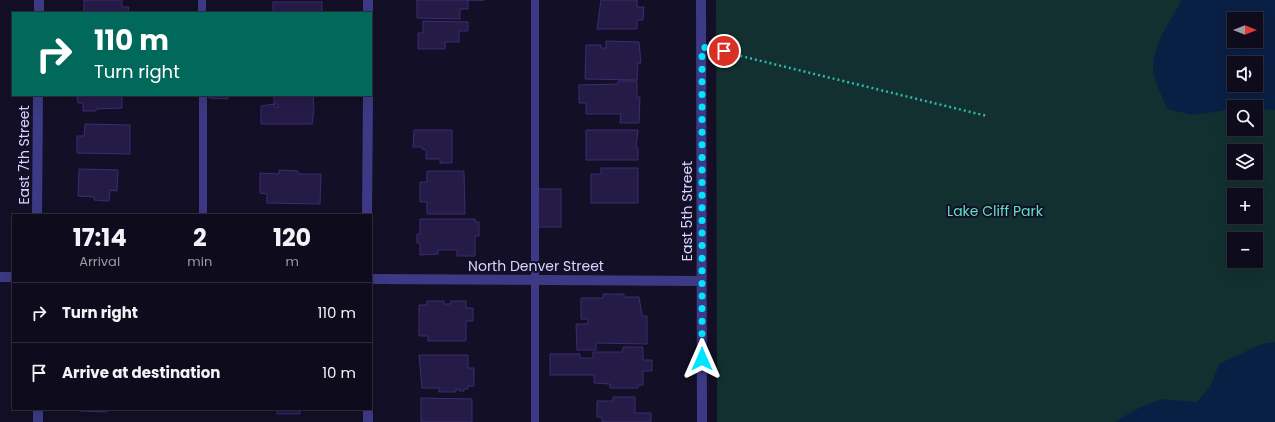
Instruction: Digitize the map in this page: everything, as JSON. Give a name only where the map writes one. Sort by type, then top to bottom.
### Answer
[{"type":"street","points":[[39,0],[39,12]]},
{"type":"street","points":[[368,0],[368,12]]},
{"type":"street","name":"East 5th Street","points":[[701,0],[702,422]]},
{"type":"street","name":"East 7th Street","points":[[37,214],[38,96]]},
{"type":"street","points":[[367,214],[368,96]]},
{"type":"street","points":[[0,277],[12,277]]},
{"type":"street","name":"North Denver Street","points":[[372,279],[701,281]]},
{"type":"street","points":[[38,410],[38,422]]},
{"type":"street","points":[[368,410],[368,422]]},
{"type":"lane","points":[[202,0],[202,12]]},
{"type":"lane","points":[[535,0],[535,422]]},
{"type":"lane","points":[[203,96],[203,214]]},
{"type":"path","points":[[702,47],[724,51],[987,116]]},
{"type":"green space","name":"Lake Cliff Park","points":[[716,0],[1275,0],[1275,422],[717,422]]},
{"type":"water","points":[[1182,0],[1275,0],[1275,110],[1263,109],[1263,100],[1227,100],[1227,110],[1193,115],[1167,109],[1156,82],[1153,68],[1156,49]]},
{"type":"water","points":[[1275,342],[1275,422],[1115,422],[1137,409],[1161,399],[1197,402],[1211,385],[1219,364],[1262,344]]},
{"type":"building","points":[[84,0],[122,0],[122,7],[129,7],[128,12],[84,12]]},
{"type":"building","points":[[417,0],[468,0],[468,9],[460,9],[460,19],[417,18]]},
{"type":"building","points":[[601,0],[637,0],[637,7],[644,7],[643,20],[637,20],[637,29],[597,29]]},
{"type":"building","points":[[273,2],[322,2],[322,12],[273,12]]},
{"type":"building","points":[[423,21],[468,22],[468,31],[459,31],[459,42],[445,42],[445,49],[418,49],[418,33],[423,33]]},
{"type":"building","points":[[606,41],[639,42],[641,63],[638,63],[637,80],[585,79],[586,45],[601,45],[601,48],[606,48]]},
{"type":"building","points":[[618,81],[637,81],[637,97],[640,97],[639,123],[620,123],[621,114],[586,114],[586,103],[579,103],[579,85],[618,84]]},
{"type":"building","points":[[77,96],[122,96],[122,108],[83,111],[83,103],[78,103]]},
{"type":"building","points":[[209,96],[228,96],[228,99],[209,98]]},
{"type":"building","points":[[274,96],[313,96],[314,110],[312,124],[261,124],[261,106],[274,104]],"holes":[[[274,104],[277,104],[279,107],[274,107]]]},
{"type":"building","points":[[85,124],[130,125],[130,154],[77,153],[77,136],[84,136]]},
{"type":"building","points":[[414,130],[452,130],[452,163],[440,163],[440,159],[426,159],[426,150],[422,149],[422,147],[413,147]]},
{"type":"building","points":[[586,130],[638,130],[636,148],[638,148],[638,160],[586,160]]},
{"type":"building","points":[[601,168],[638,168],[638,203],[591,203],[591,174],[601,174]]},
{"type":"building","points":[[79,169],[118,170],[117,191],[110,190],[109,201],[94,200],[94,197],[78,196]]},
{"type":"building","points":[[279,170],[298,171],[298,174],[321,174],[320,204],[267,203],[267,194],[260,193],[260,173],[279,174]]},
{"type":"building","points":[[427,171],[464,171],[465,214],[427,214],[427,202],[420,202],[420,182],[427,182]]},
{"type":"building","points":[[538,189],[561,189],[561,227],[538,227]]},
{"type":"building","points":[[420,219],[475,219],[475,222],[479,222],[479,236],[475,236],[475,256],[457,256],[457,250],[438,250],[438,254],[420,255],[420,243],[417,243],[417,234],[420,234]]},
{"type":"building","points":[[603,294],[624,294],[624,297],[639,297],[642,316],[647,316],[647,344],[596,343],[596,350],[577,350],[576,324],[588,324],[588,319],[581,319],[581,298],[603,298]]},
{"type":"building","points":[[427,301],[444,301],[444,304],[451,304],[451,301],[466,301],[466,308],[473,308],[473,321],[466,321],[466,341],[428,341],[428,336],[419,336],[419,305],[427,305]]},
{"type":"building","points":[[623,347],[643,347],[643,360],[652,360],[652,371],[643,371],[643,385],[638,385],[638,388],[610,388],[610,384],[594,383],[594,375],[550,375],[550,354],[580,354],[580,358],[593,358],[593,352],[622,352]]},
{"type":"building","points":[[419,355],[468,355],[468,368],[474,368],[474,386],[468,386],[468,389],[464,389],[464,391],[459,391],[459,389],[456,389],[456,392],[439,392],[439,388],[422,388]]},
{"type":"building","points":[[613,397],[635,397],[635,413],[651,413],[651,422],[602,422],[602,417],[597,417],[597,401],[613,401]]},
{"type":"building","points":[[421,398],[472,399],[472,422],[421,422]]},
{"type":"building","points":[[107,410],[107,412],[80,411]]},
{"type":"building","points":[[277,410],[300,410],[300,414],[277,414]]},
{"type":"route","points":[[702,359],[702,47],[724,51]]}]
